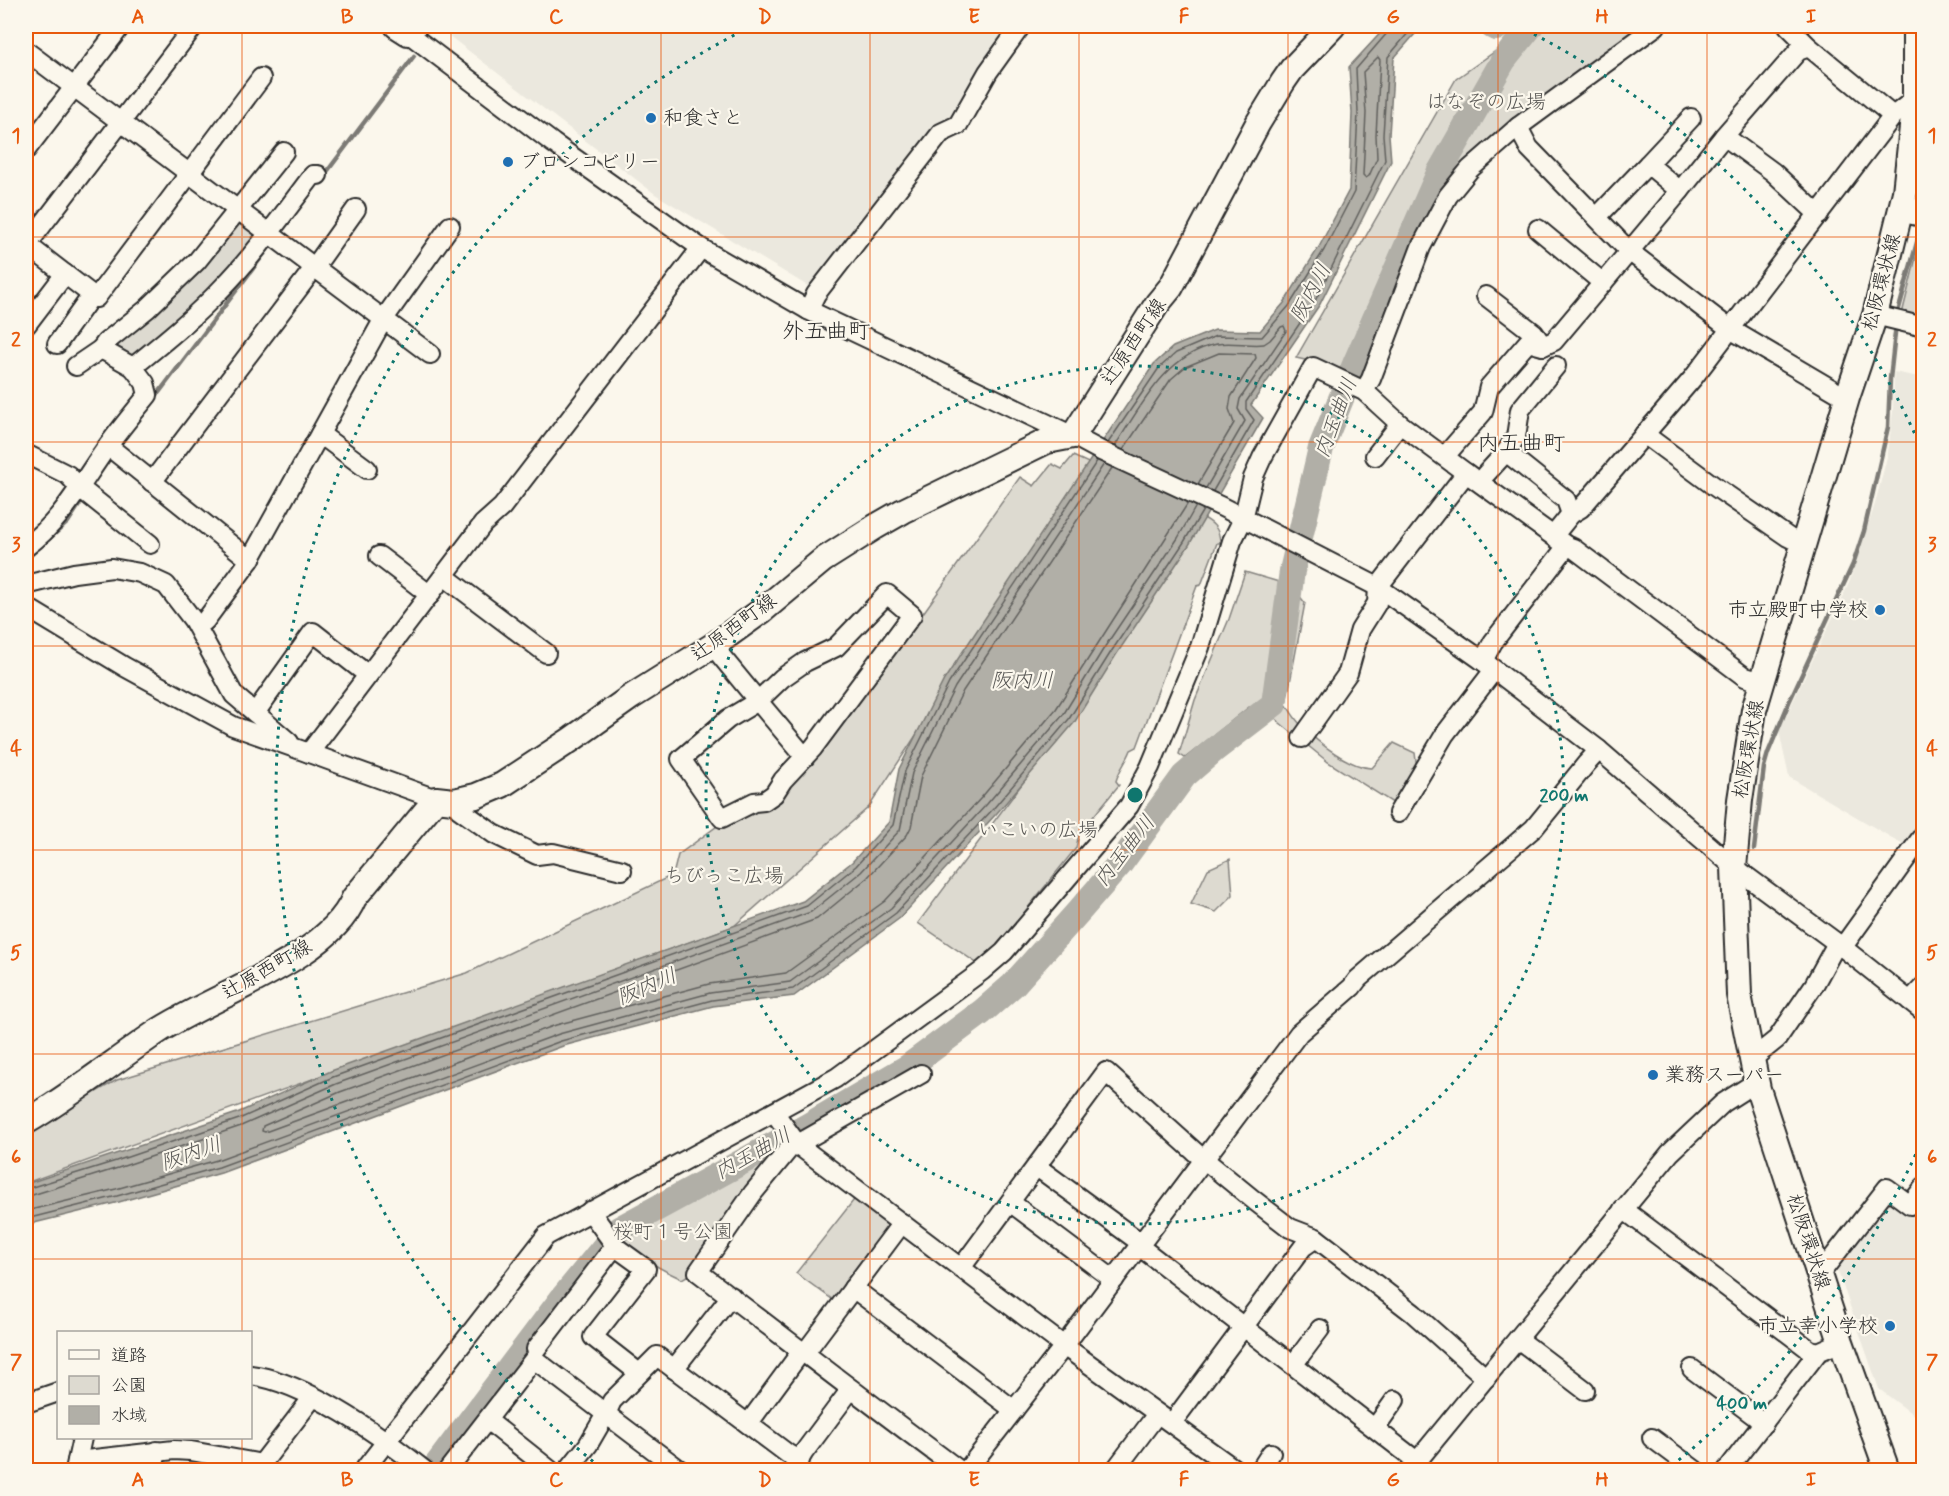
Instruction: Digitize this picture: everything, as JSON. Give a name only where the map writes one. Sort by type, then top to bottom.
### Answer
[{"type":"main road","name":"辻原西町線","points":[[26,1122],[80,1088],[158,1032],[304,952],[328,934],[350,907],[354,898],[445,800],[476,796],[502,785],[631,697],[717,643],[763,610],[824,560],[893,516],[1047,441],[1073,436],[1157,304],[1171,287],[1258,123],[1283,82],[1292,69],[1333,26]]},
{"type":"main road","name":"松阪環状線","points":[[1887,1470],[1841,1342],[1753,1071],[1739,995],[1734,867],[1748,740],[1762,682],[1847,398],[1875,315],[1905,192],[1915,99],[1915,26]]},
{"type":"street","points":[[26,150],[120,26]]},
{"type":"street","points":[[808,310],[816,294],[941,133],[958,125],[988,72],[1021,26]]},
{"type":"street","points":[[1359,388],[1371,379],[1421,247],[1448,196],[1470,169],[1518,127],[1656,26]]},
{"type":"street","points":[[1788,26],[1809,47],[1893,116]]},
{"type":"street","points":[[407,27],[553,142],[701,248],[808,310],[1222,507],[1378,588],[1488,666],[1599,750],[1734,867],[1917,1007],[1923,986]]},
{"type":"street","points":[[200,28],[121,122],[28,251],[65,274],[96,298],[261,78]]},
{"type":"street","points":[[1445,456],[1483,412],[1489,387],[1528,342],[1543,346],[1554,341],[1724,136],[1798,51],[1809,47]]},
{"type":"street","points":[[26,51],[430,354]]},
{"type":"street","points":[[1398,813],[1488,666],[1492,642],[1560,540],[1571,514],[1581,508],[1694,378],[1893,116],[1915,99]]},
{"type":"street","points":[[1597,217],[1691,118]]},
{"type":"street","points":[[1518,127],[1529,148],[1629,251],[1730,329],[1847,398]]},
{"type":"street","points":[[1724,136],[1773,172],[1819,215]]},
{"type":"street","points":[[76,366],[101,349],[106,342],[186,273],[284,152]]},
{"type":"street","points":[[1648,164],[1680,191]]},
{"type":"street","points":[[134,367],[208,303],[274,237],[313,175],[318,175]]},
{"type":"street","points":[[1900,212],[1917,216],[1923,202]]},
{"type":"street","points":[[152,482],[314,268],[356,208]]},
{"type":"street","points":[[205,621],[250,560],[383,320],[450,226]]},
{"type":"street","points":[[1538,229],[1603,283]]},
{"type":"street","points":[[303,751],[368,675],[483,524],[502,507],[701,248]]},
{"type":"street","points":[[27,324],[65,274]]},
{"type":"street","points":[[57,344],[92,295]]},
{"type":"street","points":[[1486,296],[1527,327],[1543,346]]},
{"type":"street","points":[[1875,315],[1923,327]]},
{"type":"street","points":[[26,547],[43,534],[85,492],[114,451],[148,395],[145,383],[134,367],[101,349]]},
{"type":"street","points":[[1485,475],[1516,437],[1521,410],[1556,366]]},
{"type":"street","points":[[364,1470],[546,1236],[836,1078],[982,971],[1004,952],[1129,806],[1150,767],[1200,647],[1232,541],[1243,519],[1253,478],[1313,367],[1359,388],[1400,424],[1466,473],[1573,548],[1746,677],[1762,682]]},
{"type":"street","points":[[1375,456],[1400,424]]},
{"type":"street","points":[[320,434],[367,469]]},
{"type":"street","points":[[1644,434],[1714,486],[1788,537],[1804,545]]},
{"type":"street","points":[[114,451],[250,560]]},
{"type":"street","points":[[1506,452],[1566,500],[1571,514]]},
{"type":"street","points":[[26,454],[68,475],[85,492],[150,544]]},
{"type":"street","points":[[1302,738],[1348,673],[1360,630],[1377,603],[1378,588],[1466,473]]},
{"type":"street","points":[[379,556],[430,595]]},
{"type":"street","points":[[26,585],[74,573],[112,568],[140,573],[158,580],[174,593],[193,620],[234,695],[303,751]]},
{"type":"street","points":[[444,576],[546,653]]},
{"type":"street","points":[[887,594],[912,615],[805,757],[783,780],[774,794],[764,801],[754,802],[722,818],[681,759],[728,719],[758,701],[782,678],[805,662],[836,647],[887,594]]},
{"type":"street","points":[[26,607],[125,667],[233,726],[445,800],[494,834],[537,855],[553,853],[622,870]]},
{"type":"street","points":[[255,712],[313,632],[368,675]]},
{"type":"street","points":[[717,643],[721,656],[805,757]]},
{"type":"street","points":[[967,1470],[1064,1346],[1299,1033],[1352,987],[1358,979],[1534,828],[1599,750]]},
{"type":"street","points":[[1037,1167],[1140,1244],[1375,1428],[1417,1467],[1486,1378],[1670,1153],[1753,1071],[1840,946],[1923,834]]},
{"type":"street","points":[[961,1268],[1106,1072],[1204,1159],[1290,1228],[1316,1238],[1413,1312],[1486,1378]]},
{"type":"street","points":[[921,1074],[789,1149],[753,1193],[698,1272],[959,1470]]},
{"type":"street","points":[[774,1112],[798,1144],[1064,1346],[1236,1470]]},
{"type":"street","points":[[1820,1274],[1887,1188],[1910,1205],[1923,1187]]},
{"type":"street","points":[[1010,1203],[1114,1280]]},
{"type":"street","points":[[1623,1209],[1810,1350],[1818,1352]]},
{"type":"street","points":[[590,1211],[613,1242],[646,1269],[593,1337],[639,1373]]},
{"type":"street","points":[[748,1424],[902,1223]]},
{"type":"street","points":[[1178,1415],[1303,1247],[1316,1238]]},
{"type":"street","points":[[536,1348],[611,1251],[613,1242]]},
{"type":"street","points":[[853,1288],[1014,1410]]},
{"type":"street","points":[[675,1369],[731,1296]]},
{"type":"street","points":[[1293,1365],[1320,1329]]},
{"type":"street","points":[[1518,1339],[1585,1390]]},
{"type":"street","points":[[1727,1470],[1818,1352],[1841,1342]]},
{"type":"street","points":[[568,1470],[588,1445],[612,1401],[657,1356],[788,1454],[796,1465],[851,1389]]},
{"type":"street","points":[[448,1470],[534,1359],[680,1470]]},
{"type":"street","points":[[1692,1370],[1764,1423]]},
{"type":"street","points":[[252,1376],[288,1386],[340,1411],[423,1470]]},
{"type":"street","points":[[26,1403],[57,1392]]},
{"type":"street","points":[[82,1439],[76,1466],[157,1451],[191,1451],[260,1467],[313,1397]]},
{"type":"street","points":[[1375,1428],[1395,1400]]},
{"type":"street","points":[[1114,1470],[1157,1414]]},
{"type":"street","points":[[487,1420],[550,1470]]},
{"type":"street","points":[[1653,1438],[1695,1470]]},
{"type":"street","points":[[153,1470],[157,1451]]},
{"type":"street","points":[[1260,1470],[1271,1453]]},
{"type":"shaded area","points":[[446,26],[1015,26],[950,121],[933,126],[811,288],[655,194],[448,35]]},
{"type":"shaded area","name":"市立殿町中学校","points":[[1894,372],[1924,378],[1924,817],[1904,845],[1789,777],[1779,731],[1849,583],[1875,504],[1888,453],[1893,410]]},
{"type":"shaded area","name":"市立幸小学校","points":[[1888,1195],[1923,1197],[1923,1422],[1879,1389],[1835,1263]]},
{"type":"green space","name":"はなぞの広場","points":[[1531,26],[1649,26],[1468,165],[1362,379],[1356,380],[1314,362],[1296,358],[1456,79]]},
{"type":"green space","points":[[237,218],[261,234],[207,295],[135,358],[110,342]]},
{"type":"green space","points":[[1923,229],[1923,319],[1902,314]]},
{"type":"green space","name":"ちびっこ広場","points":[[1073,456],[1093,465],[869,807],[734,926],[26,1183],[26,1132],[117,1080],[467,973],[673,875],[678,855],[720,824],[754,808],[826,739],[921,616],[1020,477],[1034,486],[1052,464],[1062,469]]},
{"type":"green space","name":"いこいの広場","points":[[1200,516],[1214,526],[1219,533],[1220,543],[1217,543],[1201,585],[1197,586],[1137,747],[1131,750],[1117,777],[1116,781],[1119,785],[1079,834],[1076,848],[997,946],[978,964],[918,923],[1078,709]]},
{"type":"green space","points":[[1291,562],[1303,567],[1295,590],[1305,603],[1286,704],[1298,722],[1317,740],[1335,754],[1354,764],[1372,768],[1394,743],[1415,753],[1417,769],[1396,805],[1328,762],[1280,723],[1267,709],[1249,707],[1185,758],[1179,754],[1195,700],[1229,619],[1245,572],[1279,582]]},
{"type":"green space","points":[[1230,859],[1233,895],[1216,912],[1191,904],[1208,869]]},
{"type":"green space","name":"桜町１号公園","points":[[777,1135],[785,1145],[692,1273],[682,1279],[644,1258],[612,1228],[613,1220],[691,1182],[718,1164]]},
{"type":"green space","points":[[857,1196],[891,1221],[893,1229],[836,1302],[796,1273]]},
{"type":"water","name":"阪内川","points":[[1387,26],[1422,26],[1394,58],[1389,135],[1391,161],[1320,304],[1251,405],[1263,418],[1189,545],[1074,723],[997,813],[900,918],[794,996],[713,1006],[563,1046],[221,1173],[26,1225],[26,1184],[237,1113],[331,1071],[803,901],[852,862],[889,822],[899,769],[944,680],[1154,364],[1173,347],[1215,330],[1260,331],[1284,303],[1319,247],[1349,190],[1352,113],[1349,67]]},
{"type":"waterway","name":"内玉曲川","points":[[1492,26],[1496,28],[1498,26]]},
{"type":"waterway","name":"内玉曲川","points":[[433,1470],[561,1300],[619,1229],[806,1127],[908,1067],[982,1012],[1013,985],[1120,864],[1184,776],[1274,704],[1292,571],[1321,448],[1439,173],[1503,61],[1531,26]]},
{"type":"waterway","points":[[323,177],[414,56]]},
{"type":"waterway","points":[[1897,316],[1923,220]]},
{"type":"waterway","points":[[154,399],[270,246]]},
{"type":"waterway","points":[[1754,849],[1764,767],[1768,753],[1853,564],[1864,531],[1888,427],[1896,324]]},
{"type":"waterway","points":[[26,559],[68,522],[85,496]]},
{"type":"place","name":"和食さと","points":[[651,118]]},
{"type":"place","name":"ブロンコビリー","points":[[508,162]]},
{"type":"place","name":"市立殿町中学校","points":[[1880,610]]},
{"type":"place","name":"業務スーパー","points":[[1653,1075]]},
{"type":"place","name":"市立幸小学校","points":[[1890,1326]]},
{"type":"district","name":"外五曲町","points":[[826,332]]},
{"type":"district","name":"内五曲町","points":[[1521,444]]}]
